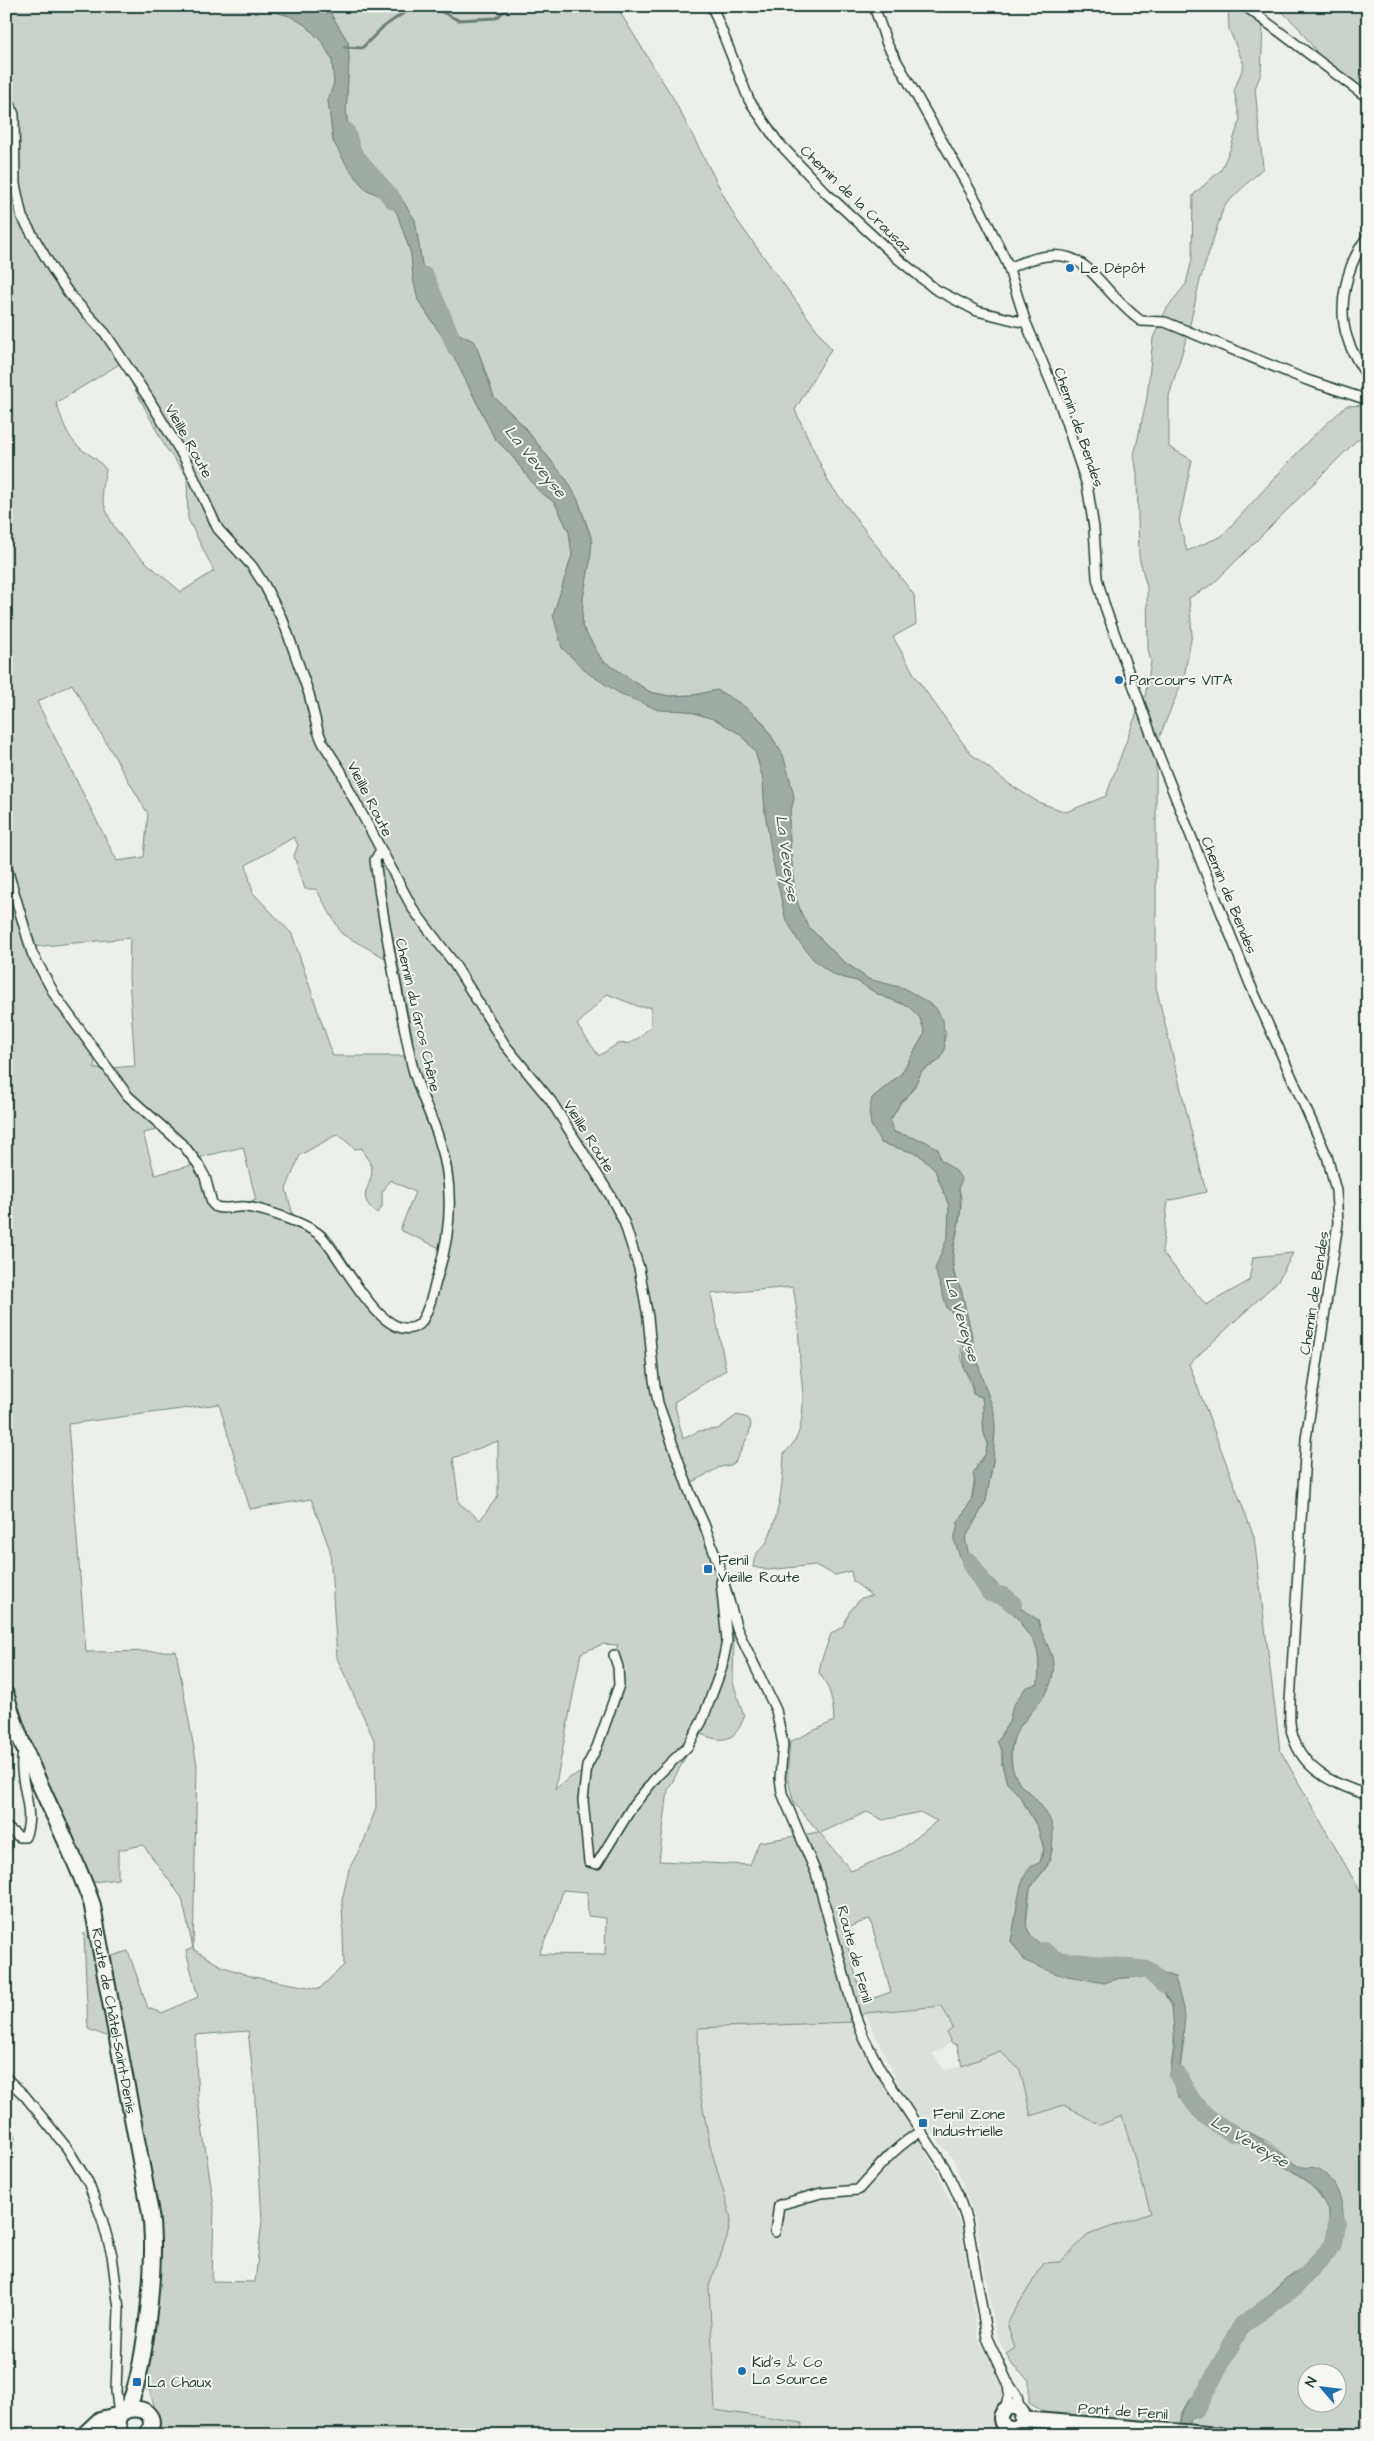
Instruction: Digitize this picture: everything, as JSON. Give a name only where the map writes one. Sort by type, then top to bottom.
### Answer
[{"type":"main road","name":"Route de Châtel-Saint-Denis","points":[[6,1695],[24,1749],[80,1867],[97,1921],[152,2230],[153,2260],[142,2362],[143,2389],[150,2426],[147,2435]]},
{"type":"main road","name":"Route de Châtel-Saint-Denis","points":[[121,2434],[118,2423],[132,2397],[142,2362]]},
{"type":"main road","points":[[123,2412],[139,2408],[149,2416]]},
{"type":"street","name":"Chemin de la Crausaz","points":[[712,6],[749,100],[777,141],[825,192],[897,258],[935,289],[977,310],[1026,323]]},
{"type":"street","name":"Chemin de Bendes","points":[[874,6],[887,44],[979,206],[1009,268],[1026,323],[1060,404],[1087,485],[1094,528],[1097,578],[1105,607],[1158,756],[1250,984],[1327,1156],[1336,1191],[1338,1232],[1306,1439],[1291,1692],[1291,1729],[1300,1753],[1314,1770],[1329,1780],[1368,1795]]},
{"type":"street","points":[[1245,6],[1368,98]]},
{"type":"street","name":"Vieille Route","points":[[6,92],[15,128],[16,196],[25,223],[60,281],[105,333],[149,399],[186,461],[218,529],[252,566],[265,586],[284,623],[323,743],[341,771],[413,910],[452,962],[506,1045],[551,1102],[619,1211],[630,1237],[639,1268],[649,1326],[658,1403],[692,1500],[704,1524]]},
{"type":"street","points":[[1368,236],[1349,274],[1343,300],[1343,322],[1348,341],[1368,378]]},
{"type":"street","points":[[1009,268],[1034,258],[1066,255],[1093,272],[1141,321],[1165,322],[1307,380],[1368,400]]},
{"type":"street","name":"Chemin du Gros Chêne","points":[[6,865],[32,953],[56,997],[128,1096],[184,1146],[198,1164],[205,1177],[212,1202],[216,1207],[257,1209],[320,1234],[377,1311],[394,1327],[405,1330],[420,1324],[428,1308],[448,1237],[450,1199],[438,1138],[419,1090],[412,1066],[386,937],[375,860],[381,850]]},
{"type":"street","name":"Route de Fenil","points":[[704,1524],[720,1566],[737,1629],[776,1710],[782,1744],[780,1778],[782,1793],[816,1872],[855,2015],[867,2046],[880,2070],[946,2168],[958,2195],[967,2221],[988,2338],[1007,2380],[1017,2396],[1018,2423]]},
{"type":"street","points":[[614,1655],[618,1667],[619,1686],[597,1747],[587,1766],[583,1800],[589,1862],[597,1864],[632,1807],[658,1776],[688,1746],[702,1720],[721,1670],[726,1641],[720,1566]]},
{"type":"street","points":[[6,1827],[19,1837],[25,1836],[28,1830],[29,1805],[20,1761],[24,1749]]},
{"type":"street","points":[[6,2078],[25,2096],[67,2148],[88,2182],[102,2219],[112,2255],[119,2309],[116,2391],[118,2407],[123,2412],[100,2419],[84,2435]]},
{"type":"street","points":[[775,2232],[778,2205],[821,2193],[858,2190],[890,2155],[922,2131]]},
{"type":"street","name":"Route de Fenil","points":[[1005,2409],[1009,2394],[1007,2380]]},
{"type":"street","name":"Pont de Fenil","points":[[1005,2409],[1013,2407],[1018,2423],[1042,2420],[1220,2435]]},
{"type":"street","points":[[1005,2409],[1001,2416],[1002,2422],[1007,2427],[1018,2423]]},
{"type":"street","points":[[84,2435],[102,2430],[121,2434]]},
{"type":"shaded area","points":[[6,6],[267,6],[275,12],[290,16],[305,25],[322,42],[332,59],[334,83],[328,100],[333,141],[365,189],[387,199],[397,213],[411,254],[413,278],[418,300],[448,345],[495,439],[511,455],[538,490],[555,503],[569,532],[572,555],[565,580],[562,648],[658,709],[688,711],[717,720],[740,734],[755,751],[763,779],[765,812],[785,917],[833,975],[857,981],[879,995],[908,1006],[920,1018],[925,1033],[901,1074],[872,1098],[881,1143],[918,1154],[935,1170],[949,1206],[948,1236],[944,1248],[947,1308],[959,1322],[962,1360],[973,1394],[982,1397],[983,1427],[988,1442],[985,1455],[977,1464],[971,1501],[958,1523],[963,1565],[1020,1620],[1034,1641],[1038,1653],[1038,1684],[1013,1706],[1009,1722],[1001,1734],[1002,1765],[1007,1783],[1019,1795],[1038,1828],[1044,1849],[1040,1862],[1021,1886],[1011,1941],[1104,1983],[1120,1978],[1147,1977],[1166,1996],[1173,2010],[1174,2038],[1170,2074],[1190,2109],[1211,2126],[1285,2167],[1308,2183],[1324,2201],[1331,2222],[1325,2246],[1321,2252],[1312,2261],[1289,2276],[1244,2321],[1277,2309],[1341,2231],[1318,2169],[1299,2167],[1269,2142],[1232,2125],[1210,2122],[1186,2093],[1180,2069],[1184,2039],[1175,1977],[1123,1967],[1093,1967],[1069,1963],[1033,1939],[1026,1927],[1030,1889],[1048,1865],[1053,1847],[1028,1791],[1018,1783],[1012,1768],[1011,1752],[1015,1733],[1048,1690],[1052,1656],[1041,1633],[1038,1620],[1019,1607],[969,1556],[965,1539],[986,1501],[993,1461],[995,1429],[993,1411],[981,1375],[961,1289],[953,1267],[953,1256],[961,1210],[961,1195],[956,1172],[940,1159],[925,1141],[894,1132],[890,1121],[901,1102],[911,1093],[922,1071],[940,1060],[946,1032],[885,984],[868,979],[842,960],[810,928],[802,915],[795,895],[790,844],[789,819],[794,798],[783,755],[762,721],[717,690],[694,695],[670,696],[650,692],[602,660],[582,626],[583,598],[592,540],[578,500],[568,482],[521,423],[494,397],[475,342],[447,328],[434,296],[435,289],[422,265],[415,220],[353,153],[346,113],[348,42],[326,6],[616,6],[673,98],[736,219],[831,349],[795,410],[829,483],[914,595],[916,624],[893,637],[917,679],[970,753],[1009,784],[1038,802],[1066,812],[1106,796],[1140,704],[1145,697],[1151,662],[1148,649],[1147,587],[1139,557],[1137,474],[1134,455],[1147,398],[1153,338],[1167,308],[1186,284],[1192,259],[1193,195],[1221,170],[1240,119],[1234,91],[1244,65],[1229,29],[1228,6],[1252,6],[1249,12],[1263,26],[1261,74],[1255,88],[1263,168],[1224,206],[1200,280],[1188,333],[1169,396],[1169,447],[1192,460],[1179,521],[1187,551],[1222,536],[1309,440],[1346,406],[1368,405],[1368,435],[1356,441],[1213,584],[1189,598],[1192,634],[1184,677],[1156,745],[1156,987],[1206,1192],[1168,1201],[1162,1252],[1206,1305],[1249,1281],[1253,1257],[1293,1253],[1278,1281],[1189,1364],[1254,1537],[1280,1750],[1368,1905],[1368,2410],[1362,2435],[1188,2435],[1189,2421],[1204,2404],[1208,2390],[1185,2406],[1180,2418],[1178,2435],[1030,2435],[1032,2428],[1048,2426],[1046,2413],[1029,2403],[1029,2380],[1013,2366],[1006,2354],[1015,2348],[1007,2323],[1044,2263],[1060,2262],[1088,2235],[1151,2213],[1122,2116],[1100,2125],[1064,2105],[1031,2116],[1020,2070],[1000,2051],[962,2066],[957,2045],[951,2043],[947,2033],[953,2028],[942,2006],[865,2013],[854,2022],[698,2028],[699,2087],[710,2145],[731,2218],[727,2238],[709,2286],[715,2410],[802,2423],[801,2435],[157,2435],[160,2424],[149,2389],[146,2390],[146,2369],[160,2234],[145,2148],[111,2038],[88,2029],[84,1933],[112,1956],[128,1951],[148,2008],[162,2013],[198,1997],[186,1951],[193,1948],[182,1898],[143,1845],[118,1850],[118,1879],[93,1882],[19,1719],[6,1667]],"holes":[[[121,363],[166,448],[187,476],[188,519],[214,571],[181,592],[132,549],[121,537],[106,509],[102,493],[106,470],[97,460],[75,444],[68,433],[56,403]],[[72,684],[148,814],[144,857],[117,861],[37,702]],[[294,837],[298,845],[294,856],[305,889],[316,889],[342,934],[398,965],[413,1039],[407,1056],[333,1056],[292,934],[253,893],[246,865]],[[130,938],[129,977],[135,1066],[95,1069],[93,1042],[58,998],[31,947]],[[607,994],[640,1007],[651,1007],[651,1026],[640,1037],[630,1043],[617,1044],[599,1056],[577,1025]],[[162,1129],[193,1165],[155,1175],[143,1133]],[[338,1134],[355,1149],[362,1148],[369,1161],[372,1173],[365,1195],[366,1200],[377,1213],[382,1207],[382,1193],[390,1180],[415,1192],[400,1230],[442,1249],[430,1298],[418,1321],[407,1325],[394,1320],[381,1309],[329,1235],[294,1219],[286,1189],[300,1155]],[[243,1147],[256,1200],[213,1211],[201,1157]],[[793,1287],[798,1325],[803,1397],[801,1423],[796,1438],[784,1453],[783,1475],[776,1517],[765,1545],[756,1556],[753,1567],[768,1570],[815,1565],[835,1575],[851,1571],[853,1581],[872,1596],[861,1598],[850,1611],[843,1626],[831,1634],[821,1661],[819,1673],[831,1695],[834,1721],[790,1742],[787,1777],[794,1803],[819,1832],[759,1842],[750,1865],[659,1861],[668,1790],[698,1733],[713,1738],[726,1739],[736,1733],[744,1717],[733,1682],[734,1635],[721,1610],[713,1559],[697,1510],[693,1482],[720,1467],[731,1465],[735,1462],[749,1434],[751,1423],[748,1418],[737,1415],[718,1429],[699,1431],[683,1439],[674,1402],[726,1370],[711,1294]],[[219,1404],[250,1509],[311,1499],[330,1550],[337,1658],[375,1742],[376,1808],[364,1841],[349,1869],[342,1900],[344,1965],[319,1989],[253,1977],[221,1966],[193,1949],[197,1765],[176,1651],[86,1652],[68,1424]],[[498,1441],[498,1496],[480,1520],[459,1503],[453,1458]],[[603,1644],[618,1645],[614,1655],[619,1685],[583,1772],[571,1777],[555,1789],[581,1653]],[[867,1812],[883,1820],[920,1812],[937,1821],[901,1850],[851,1871],[820,1833]],[[563,1890],[587,1892],[588,1916],[606,1918],[605,1955],[539,1954],[554,1920]],[[870,1919],[891,1992],[863,2002],[843,1929]],[[248,2031],[254,2084],[262,2220],[255,2282],[212,2281],[214,2206],[198,2100],[195,2035]]]},
{"type":"shaded area","points":[[1276,6],[1368,6],[1368,90],[1330,70],[1298,27]]},
{"type":"shaded area","points":[[942,2006],[953,2028],[947,2033],[951,2043],[933,2054],[945,2071],[1000,2051],[1020,2070],[1032,2116],[1064,2105],[1100,2125],[1122,2115],[1151,2214],[1088,2235],[1060,2262],[1015,2348],[1006,2354],[996,2334],[975,2219],[954,2161],[904,2096],[865,2013]]},
{"type":"shaded area","points":[[854,2022],[939,2175],[961,2226],[978,2336],[1002,2383],[1008,2435],[801,2435],[802,2423],[715,2410],[709,2286],[727,2238],[731,2218],[710,2145],[699,2087],[698,2027]]},
{"type":"shaded area","points":[[6,2118],[12,2122],[15,2138],[6,2165]]},
{"type":"water","points":[[267,6],[326,6],[348,42],[346,113],[353,153],[383,187],[396,190],[415,220],[422,265],[435,289],[434,296],[447,328],[475,342],[494,397],[521,423],[568,482],[578,500],[592,540],[583,598],[582,626],[602,660],[650,692],[670,696],[694,695],[717,690],[740,703],[762,721],[783,755],[794,798],[789,819],[790,844],[795,895],[802,915],[810,928],[842,960],[868,979],[904,988],[935,1007],[943,1020],[945,1049],[940,1060],[922,1071],[911,1093],[901,1102],[890,1121],[894,1132],[925,1141],[938,1149],[940,1159],[956,1171],[962,1180],[959,1189],[960,1214],[953,1248],[952,1268],[961,1289],[981,1375],[994,1411],[995,1429],[993,1461],[986,1501],[965,1539],[969,1556],[1019,1607],[1038,1620],[1051,1653],[1053,1674],[1050,1685],[1045,1695],[1017,1731],[1011,1752],[1012,1767],[1019,1783],[1041,1805],[1053,1828],[1051,1852],[1047,1866],[1030,1890],[1026,1925],[1032,1937],[1044,1948],[1059,1957],[1075,1963],[1091,1967],[1158,1972],[1175,1977],[1185,2016],[1180,2069],[1186,2093],[1210,2122],[1248,2132],[1297,2165],[1319,2169],[1332,2181],[1340,2198],[1343,2216],[1337,2239],[1324,2256],[1272,2312],[1247,2325],[1244,2321],[1285,2279],[1307,2266],[1324,2246],[1329,2229],[1329,2212],[1319,2193],[1301,2176],[1218,2130],[1193,2113],[1178,2096],[1170,2074],[1175,2046],[1172,2006],[1163,1992],[1147,1977],[1120,1978],[1104,1983],[1057,1974],[1025,1961],[1011,1941],[1022,1882],[1030,1868],[1040,1862],[1044,1849],[1038,1828],[1019,1795],[1007,1783],[1002,1765],[1003,1752],[997,1742],[1009,1722],[1013,1706],[1026,1687],[1038,1684],[1038,1653],[1034,1641],[1020,1620],[963,1565],[954,1540],[958,1523],[971,1501],[975,1484],[973,1473],[985,1455],[988,1443],[983,1427],[982,1397],[973,1394],[972,1382],[964,1368],[963,1336],[956,1316],[947,1308],[935,1269],[948,1236],[949,1206],[935,1170],[918,1154],[881,1143],[871,1125],[869,1112],[872,1098],[901,1074],[925,1033],[920,1018],[908,1006],[879,995],[857,981],[833,975],[813,959],[797,939],[785,917],[772,857],[765,812],[763,779],[755,751],[740,734],[716,720],[688,711],[658,710],[619,693],[589,674],[562,648],[553,615],[572,555],[569,532],[555,503],[538,490],[511,455],[495,439],[448,345],[418,300],[413,278],[411,254],[397,213],[387,199],[365,189],[347,166],[333,141],[328,100],[334,83],[332,59],[322,42],[305,25],[290,16],[275,12]]},
{"type":"water","points":[[1202,2387],[1208,2390],[1204,2404],[1189,2421],[1188,2435],[1178,2435],[1180,2421],[1185,2408]]},
{"type":"waterway","points":[[344,47],[362,48],[383,27],[414,6]]},
{"type":"waterway","points":[[417,6],[440,11],[458,20],[496,18],[510,6]]},
{"type":"waterway","name":"La Veveyse","points":[[346,131],[353,153],[394,201]]},
{"type":"waterway","name":"La Veveyse","points":[[425,276],[456,348]]},
{"type":"waterway","name":"La Veveyse","points":[[970,1562],[990,1593],[1004,1596],[1013,1604]]},
{"type":"waterway","name":"La Veveyse","points":[[1044,1951],[1056,1960],[1148,1970],[1164,1985]]},
{"type":"waterway","name":"La Veveyse","points":[[1178,2075],[1199,2109],[1214,2122],[1232,2133]]},
{"type":"waterway","name":"La Veveyse","points":[[1196,2409],[1242,2325],[1294,2288],[1334,2244],[1337,2222]]},
{"type":"place","name":"Le Dépôt","points":[[1070,268]]},
{"type":"place","name":"Parcours VITA","points":[[1119,680]]},
{"type":"place","name":"Fenil Vieille Route","points":[[708,1569]]},
{"type":"place","name":"Fenil Zone Industrielle","points":[[923,2123]]},
{"type":"place","name":"Kid's & Co La Source","points":[[742,2371]]},
{"type":"place","name":"La Chaux","points":[[137,2382]]}]
